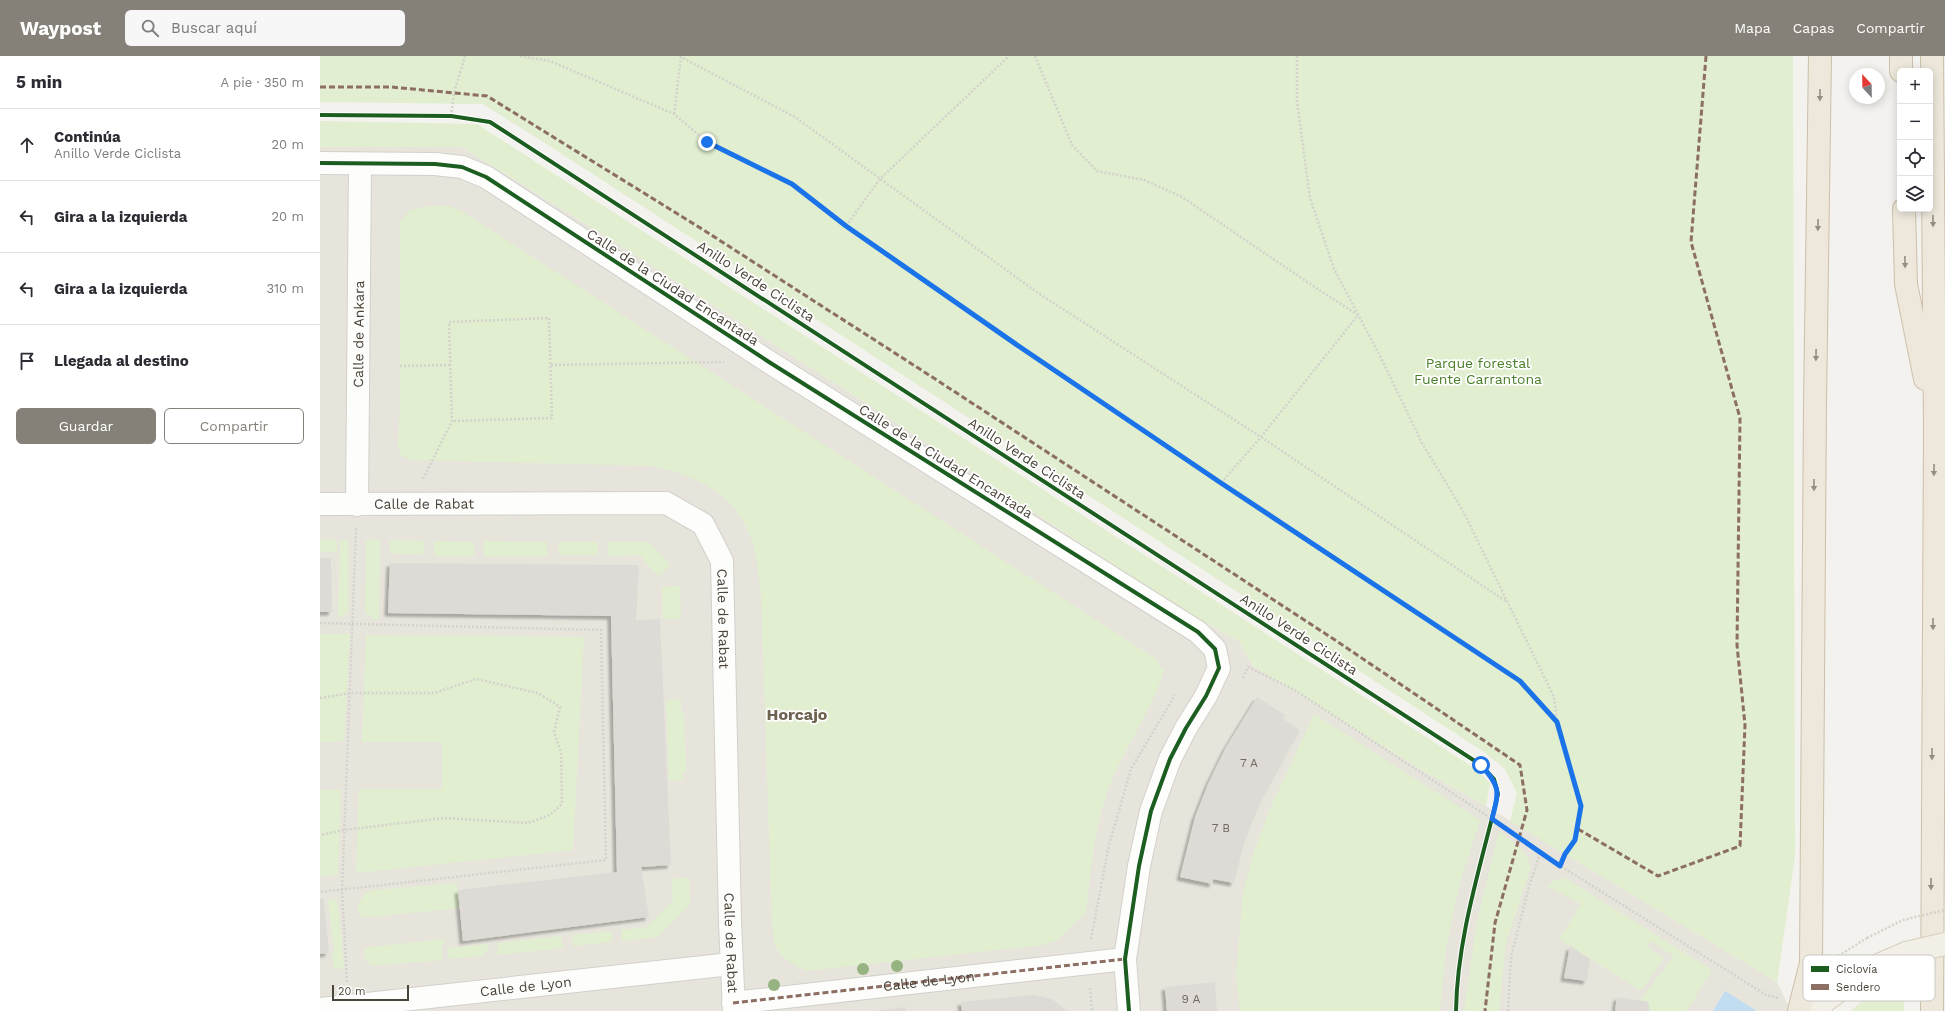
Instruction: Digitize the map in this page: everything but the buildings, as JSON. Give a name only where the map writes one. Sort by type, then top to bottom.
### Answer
[{"type":"highway","points":[[1811,955],[1815,420],[1820,56]]},
{"type":"highway","points":[[1900,56],[1901,68]]},
{"type":"highway","points":[[1932,56],[1935,431],[1932,955]]},
{"type":"highway","points":[[1904,212],[1906,284],[1935,431]]},
{"type":"highway","points":[[1799,1011],[1803,995]]},
{"type":"highway","points":[[1932,1001],[1932,1011]]},
{"type":"main road","points":[[1901,955],[1945,944]]},
{"type":"main road","points":[[1817,1011],[1825,1001]]},
{"type":"street","name":"Calle de la Ciudad Encantada","points":[[320,163],[435,164],[462,167],[486,177],[775,366],[1198,632],[1215,649],[1219,668],[1206,696],[1186,728],[1170,759],[1151,811],[1138,866],[1124,959],[1129,1011]]},
{"type":"street","name":"Calle de Ankara","points":[[356,505],[360,164]]},
{"type":"street","name":"Calle de Rabat","points":[[320,504],[410,505],[666,503],[703,524],[722,561],[733,1007]]},
{"type":"street","name":"Calle de Lyon","points":[[733,1007],[1124,959]]},
{"type":"street","name":"Calle de Lyon","points":[[320,1009],[349,1008],[731,964]]},
{"type":"path","points":[[451,116],[454,93],[465,56]]},
{"type":"path","points":[[520,56],[550,62],[674,114],[707,142],[792,184],[846,226],[1221,483],[1520,681],[1557,722]]},
{"type":"path","points":[[674,114],[681,56],[795,117],[1038,293],[1261,437],[1507,602]]},
{"type":"path","points":[[846,226],[880,179],[1009,56]]},
{"type":"path","points":[[1035,56],[1072,145],[1097,171],[1144,180],[1182,197],[1358,315]]},
{"type":"path","points":[[1297,56],[1297,102],[1310,198],[1334,269],[1422,443],[1463,511],[1554,696],[1557,722],[1581,806],[1575,840],[1565,854],[1560,866]]},
{"type":"path","points":[[443,116],[458,117]]},
{"type":"path","points":[[1221,483],[1261,437],[1358,315]]},
{"type":"path","points":[[410,505],[452,421],[449,322],[550,318],[552,418],[452,421]]},
{"type":"path","points":[[551,365],[730,362]]},
{"type":"path","points":[[400,366],[450,365]]},
{"type":"path","points":[[349,1008],[342,891],[351,693],[356,505]]},
{"type":"path","points":[[320,623],[601,630],[606,860],[342,891],[320,892]]},
{"type":"path","points":[[1241,681],[1248,668],[1293,689],[1492,819],[1560,866],[1766,995],[1780,998]]},
{"type":"path","points":[[320,698],[351,693],[434,693],[476,679],[538,693],[560,707],[554,732],[561,753],[562,804],[550,815],[528,823],[444,818],[344,830],[320,835]]},
{"type":"path","points":[[1490,826],[1494,812]]},
{"type":"path","points":[[1508,1011],[1511,956],[1528,890],[1540,853]]},
{"type":"path","points":[[1867,938],[1903,920],[1945,910]]},
{"type":"shaded area","points":[[320,147],[462,147],[610,239],[844,389],[1053,525],[1167,602],[1239,641],[1253,666],[1420,769],[1486,806],[1777,982],[1789,1007],[1787,1011],[320,1011]]},
{"type":"green space","name":"Parque forestal Fuente Carrantona","points":[[320,56],[1793,56],[1795,857],[1777,982],[1510,821],[1517,793],[1505,769],[1484,752],[548,145],[483,104],[320,102]]},
{"type":"green space","points":[[320,121],[477,124],[1477,770],[1490,783],[1486,806],[1420,769],[1253,666],[1239,641],[1167,602],[1053,525],[844,389],[610,239],[462,147],[320,147]]},
{"type":"green space","points":[[430,206],[450,206],[463,212],[1155,658],[1164,671],[1152,701],[1115,772],[1104,802],[1096,833],[1086,913],[1057,940],[1044,945],[806,971],[790,962],[780,954],[775,943],[772,924],[761,597],[754,548],[747,530],[739,515],[729,502],[717,492],[689,477],[654,466],[412,460],[401,456],[398,446],[400,403],[400,222],[410,210]]},
{"type":"green space","points":[[380,539],[379,619],[375,620],[365,613],[366,540]]},
{"type":"green space","points":[[320,540],[337,540],[337,552],[320,552]]},
{"type":"green space","points":[[340,540],[348,540],[348,612],[344,616],[338,617]]},
{"type":"green space","points":[[390,540],[424,541],[423,555],[390,553]]},
{"type":"green space","points":[[434,541],[474,542],[474,556],[434,556]]},
{"type":"green space","points":[[484,541],[547,542],[547,556],[484,557]]},
{"type":"green space","points":[[558,542],[597,542],[598,555],[559,555]]},
{"type":"green space","points":[[607,542],[646,542],[652,545],[670,565],[659,577],[639,555],[608,556]]},
{"type":"green space","points":[[680,586],[681,619],[663,619],[662,587]]},
{"type":"green space","points":[[320,634],[350,634],[344,741],[320,742]]},
{"type":"green space","points":[[366,635],[584,637],[573,850],[356,873],[359,789],[442,789],[442,742],[362,742]]},
{"type":"green space","points":[[681,699],[681,712],[684,713],[686,773],[682,773],[683,781],[669,781],[666,700]]},
{"type":"green space","points":[[1314,714],[1480,820],[1460,883],[1446,948],[1440,1011],[1240,1011],[1236,976],[1243,891],[1253,855],[1269,811]]},
{"type":"green space","points":[[320,790],[341,790],[338,875],[320,876]]},
{"type":"green space","points":[[1499,831],[1514,842],[1526,855],[1531,867],[1506,942],[1499,1011],[1464,1011],[1476,927]]},
{"type":"green space","points":[[689,877],[690,904],[658,937],[622,941],[621,930],[647,927],[673,901],[671,879]]},
{"type":"green space","points":[[1563,878],[1712,970],[1687,1011],[1650,1011],[1648,1002],[1640,1000],[1674,956],[1651,941],[1647,947],[1664,958],[1641,991],[1559,939],[1581,904],[1547,886],[1557,879]]},
{"type":"green space","points":[[457,883],[460,908],[362,918],[357,907],[364,894],[373,890]]},
{"type":"green space","points":[[333,899],[338,903],[344,966],[334,970],[332,954],[334,951],[328,900]]},
{"type":"green space","points":[[611,931],[612,942],[573,946],[572,935]]},
{"type":"green space","points":[[561,936],[563,948],[497,955],[496,950],[499,950],[497,943]]},
{"type":"green space","points":[[445,939],[445,943],[441,944],[443,960],[371,966],[364,957],[365,949],[368,947]]},
{"type":"green space","points":[[488,944],[489,952],[483,952],[484,956],[449,959],[447,948]]},
{"type":"green space","points":[[1862,1001],[1904,1001],[1904,1011],[1851,1011]]},
{"type":"water","points":[[1725,991],[1757,1011],[1713,1011]]},
{"type":"marked path","points":[[1578,829],[1658,876],[1740,846],[1745,725],[1737,645],[1740,418],[1691,242],[1706,56]]},
{"type":"marked path","points":[[320,87],[391,87],[487,96],[702,229],[929,375],[1335,640],[1520,765],[1527,810],[1495,923],[1485,1011]]},
{"type":"marked path","points":[[733,1003],[1125,959]]},
{"type":"cycle path","name":"Anillo Verde Ciclista","points":[[320,115],[451,116],[490,122],[1481,765],[1494,779],[1498,794],[1465,929],[1457,984],[1456,1011]]},
{"type":"cycle path","points":[[320,163],[435,164],[462,167],[486,177],[769,362],[1198,632],[1215,649],[1219,668],[1206,696],[1186,728],[1170,759],[1151,811],[1139,866],[1125,959],[1129,1011]]},
{"type":"district","name":"Horcajo","points":[[797,714]]},
{"type":"route","points":[[707,142],[792,184],[846,226],[1020,347],[1221,483],[1520,681],[1557,722],[1581,806],[1575,840],[1565,854],[1560,866],[1492,819],[1498,794],[1494,779],[1481,765]]}]
